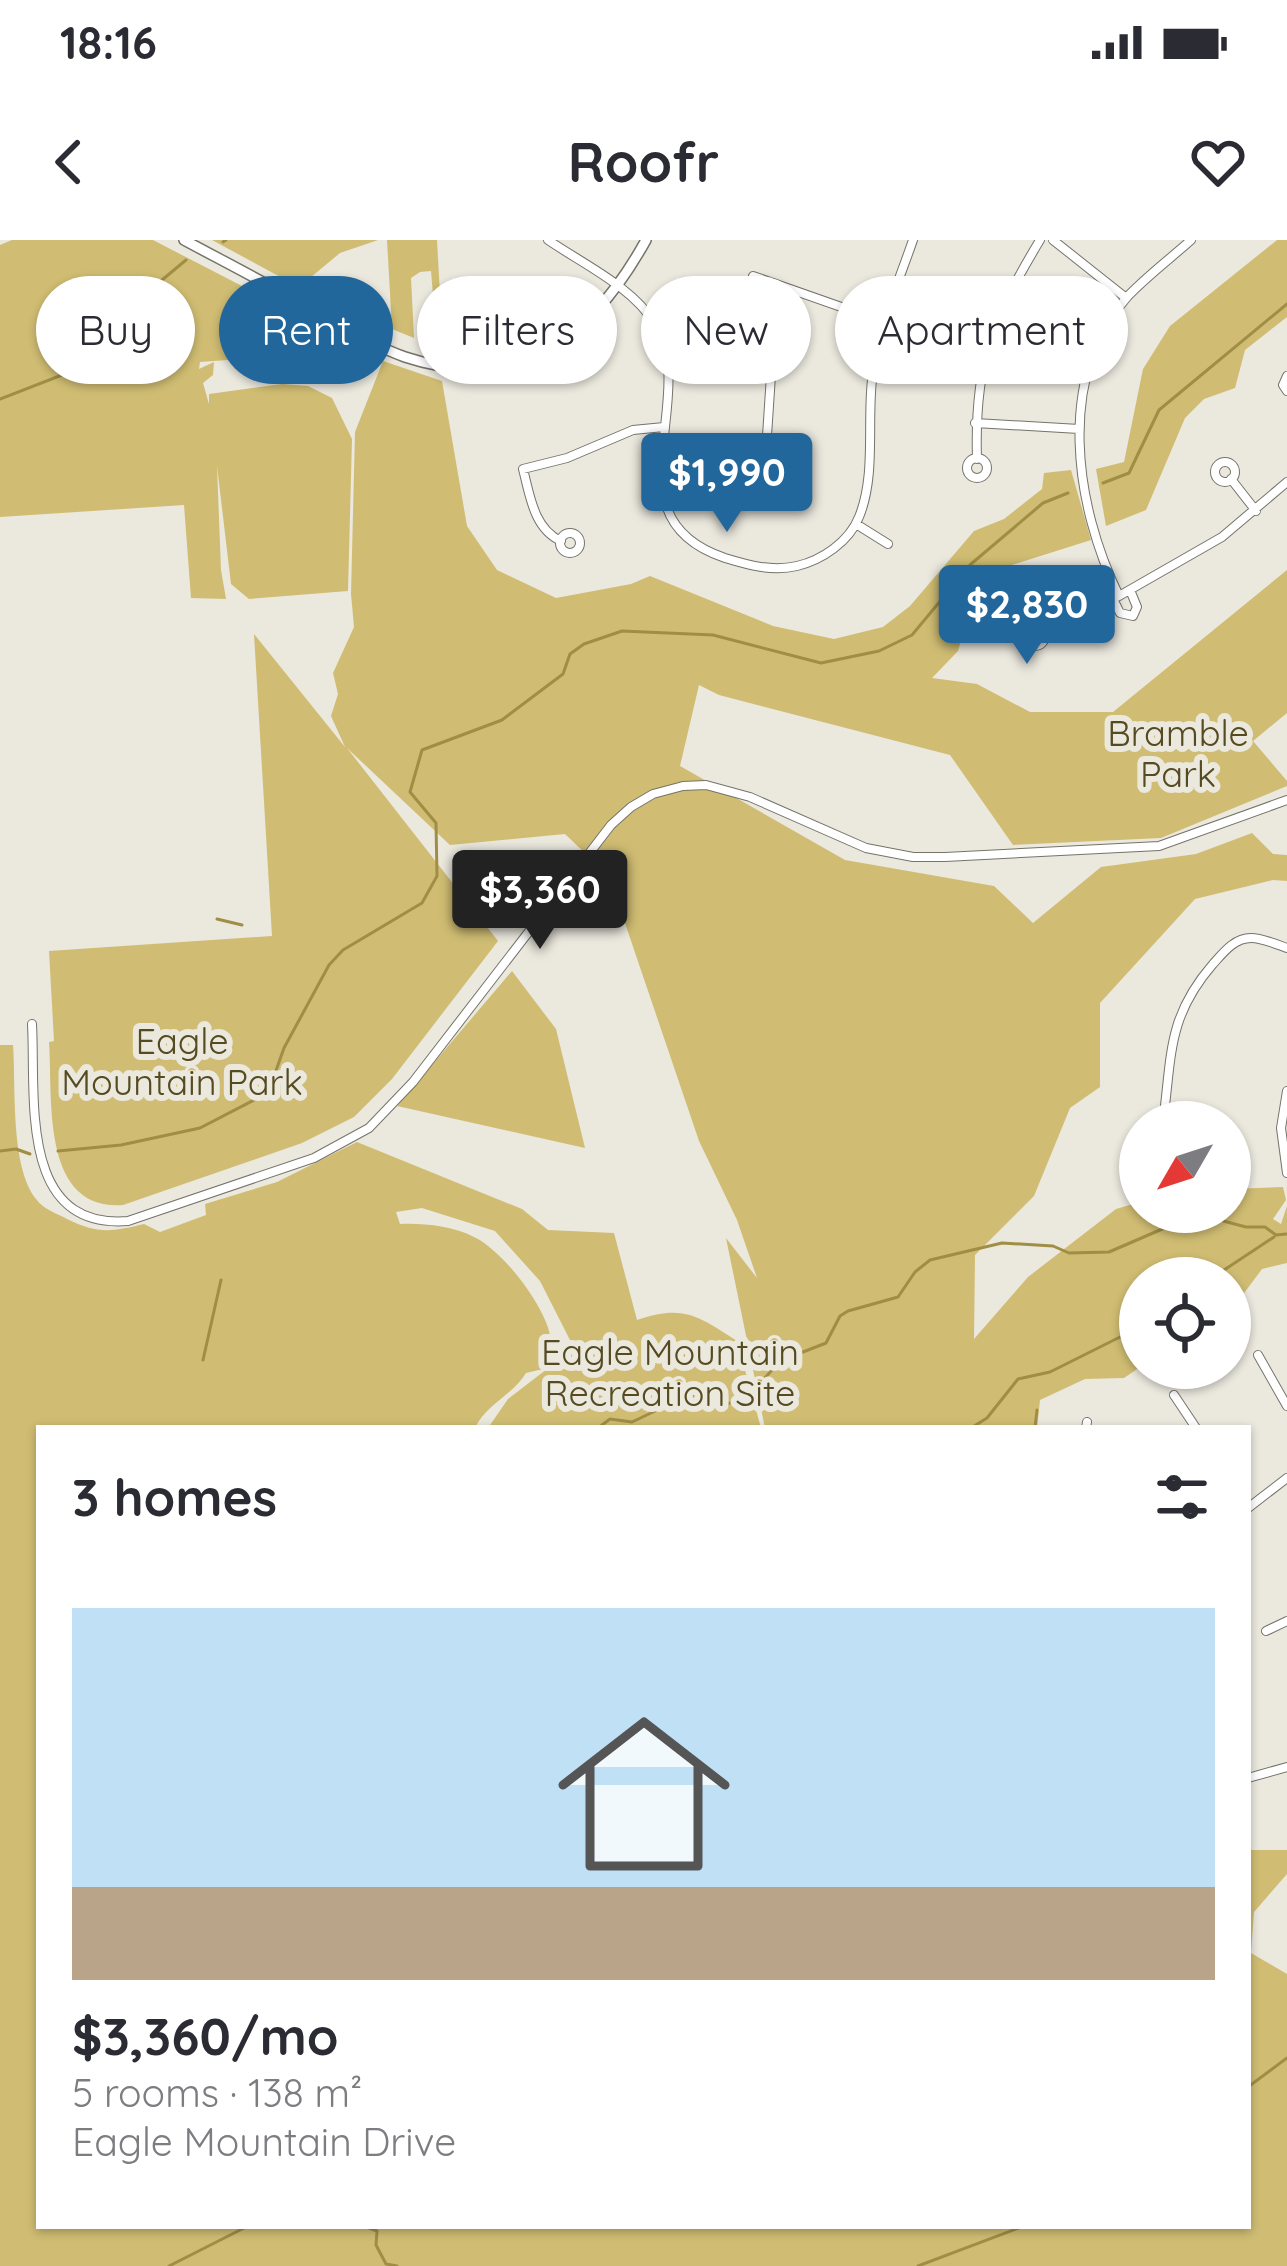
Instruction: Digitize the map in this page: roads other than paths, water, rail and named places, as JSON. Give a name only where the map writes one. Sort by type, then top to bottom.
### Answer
[{"type":"street","points":[[184,240],[386,349],[446,367],[499,365],[546,350],[589,321],[618,288],[646,240]]},
{"type":"street","points":[[548,240],[647,313],[664,342],[668,372],[659,473],[664,498],[680,527],[710,552],[758,567],[787,568],[826,554],[856,524],[865,498],[872,384]]},
{"type":"street","points":[[900,276],[913,240]]},
{"type":"street","points":[[976,459],[982,361],[1007,295],[1040,240]]},
{"type":"street","points":[[1053,240],[1098,276]]},
{"type":"street","points":[[1128,296],[1191,240]]},
{"type":"street","points":[[1287,376],[1283,385],[1287,391]]},
{"type":"street","points":[[766,451],[770,384]]},
{"type":"street","points":[[1083,384],[1079,429],[1082,476],[1120,614],[1132,616],[1137,607],[1130,590]]},
{"type":"street","points":[[976,423],[1079,429]]},
{"type":"street","points":[[561,541],[549,536],[538,520],[523,470],[567,458],[633,430],[664,427]]},
{"type":"street","points":[[1231,479],[1256,511]]},
{"type":"street","points":[[1042,630],[1130,590],[1222,537],[1287,482]]},
{"type":"street","points":[[856,524],[888,544]]},
{"type":"street","points":[[32,1024],[39,1151],[49,1184],[77,1214],[128,1221],[314,1158],[369,1128],[413,1082],[611,825],[634,804],[661,791],[694,785],[724,788],[866,848],[924,857],[1159,846],[1287,800]]},
{"type":"street","points":[[1166,1101],[1176,1021],[1189,992],[1240,940],[1254,937],[1287,948]]},
{"type":"street","points":[[1287,1091],[1281,1128],[1287,1173]]},
{"type":"street","points":[[1258,1355],[1287,1406]]},
{"type":"street","points":[[1174,1395],[1194,1425]]},
{"type":"street","points":[[1251,1506],[1287,1478]]},
{"type":"street","points":[[1251,1494],[1258,1502]]},
{"type":"street","points":[[1266,1631],[1287,1621]]},
{"type":"street","points":[[1251,1777],[1287,1767]]},
{"type":"waterway","points":[[167,276],[186,260]]},
{"type":"waterway","points":[[1103,483],[1129,473],[1159,410],[1287,304]]},
{"type":"waterway","points":[[0,399],[39,384]]},
{"type":"waterway","points":[[58,1151],[121,1145],[200,1128],[258,1098],[273,1079],[284,1048],[329,965],[343,950],[422,903],[437,876],[436,823],[410,792],[422,750],[502,720],[563,674],[570,654],[584,644],[622,631],[713,635],[821,663],[879,651],[912,635],[971,564],[1043,503],[1068,493]]},
{"type":"waterway","points":[[217,919],[242,925]]},
{"type":"waterway","points":[[0,1151],[30,1154]]},
{"type":"waterway","points":[[602,1425],[610,1419],[632,1422],[691,1394],[728,1404],[755,1389],[780,1361],[826,1343],[840,1316],[898,1297],[930,1260],[1002,1243],[1053,1246],[1069,1253],[1109,1252],[1197,1214],[1286,1234]]},
{"type":"waterway","points":[[1244,1257],[1274,1237]]},
{"type":"waterway","points":[[203,1360],[221,1280]]},
{"type":"waterway","points":[[976,1425],[1018,1379],[1050,1372],[1119,1338]]},
{"type":"waterway","points":[[1035,1425],[1037,1410]]},
{"type":"waterway","points":[[1251,2085],[1287,2058]]},
{"type":"waterway","points":[[169,2266],[242,2229]]},
{"type":"waterway","points":[[372,2229],[377,2231],[376,2245],[386,2264],[397,2266]]},
{"type":"waterway","points":[[918,2266],[1016,2229]]},
{"type":"park label","name":"Bramble Park","points":[[1178,752]]},
{"type":"park label","name":"Eagle Mountain Park","points":[[182,1060]]},
{"type":"park label","name":"Eagle Mountain Recreation Site","points":[[670,1372]]}]
